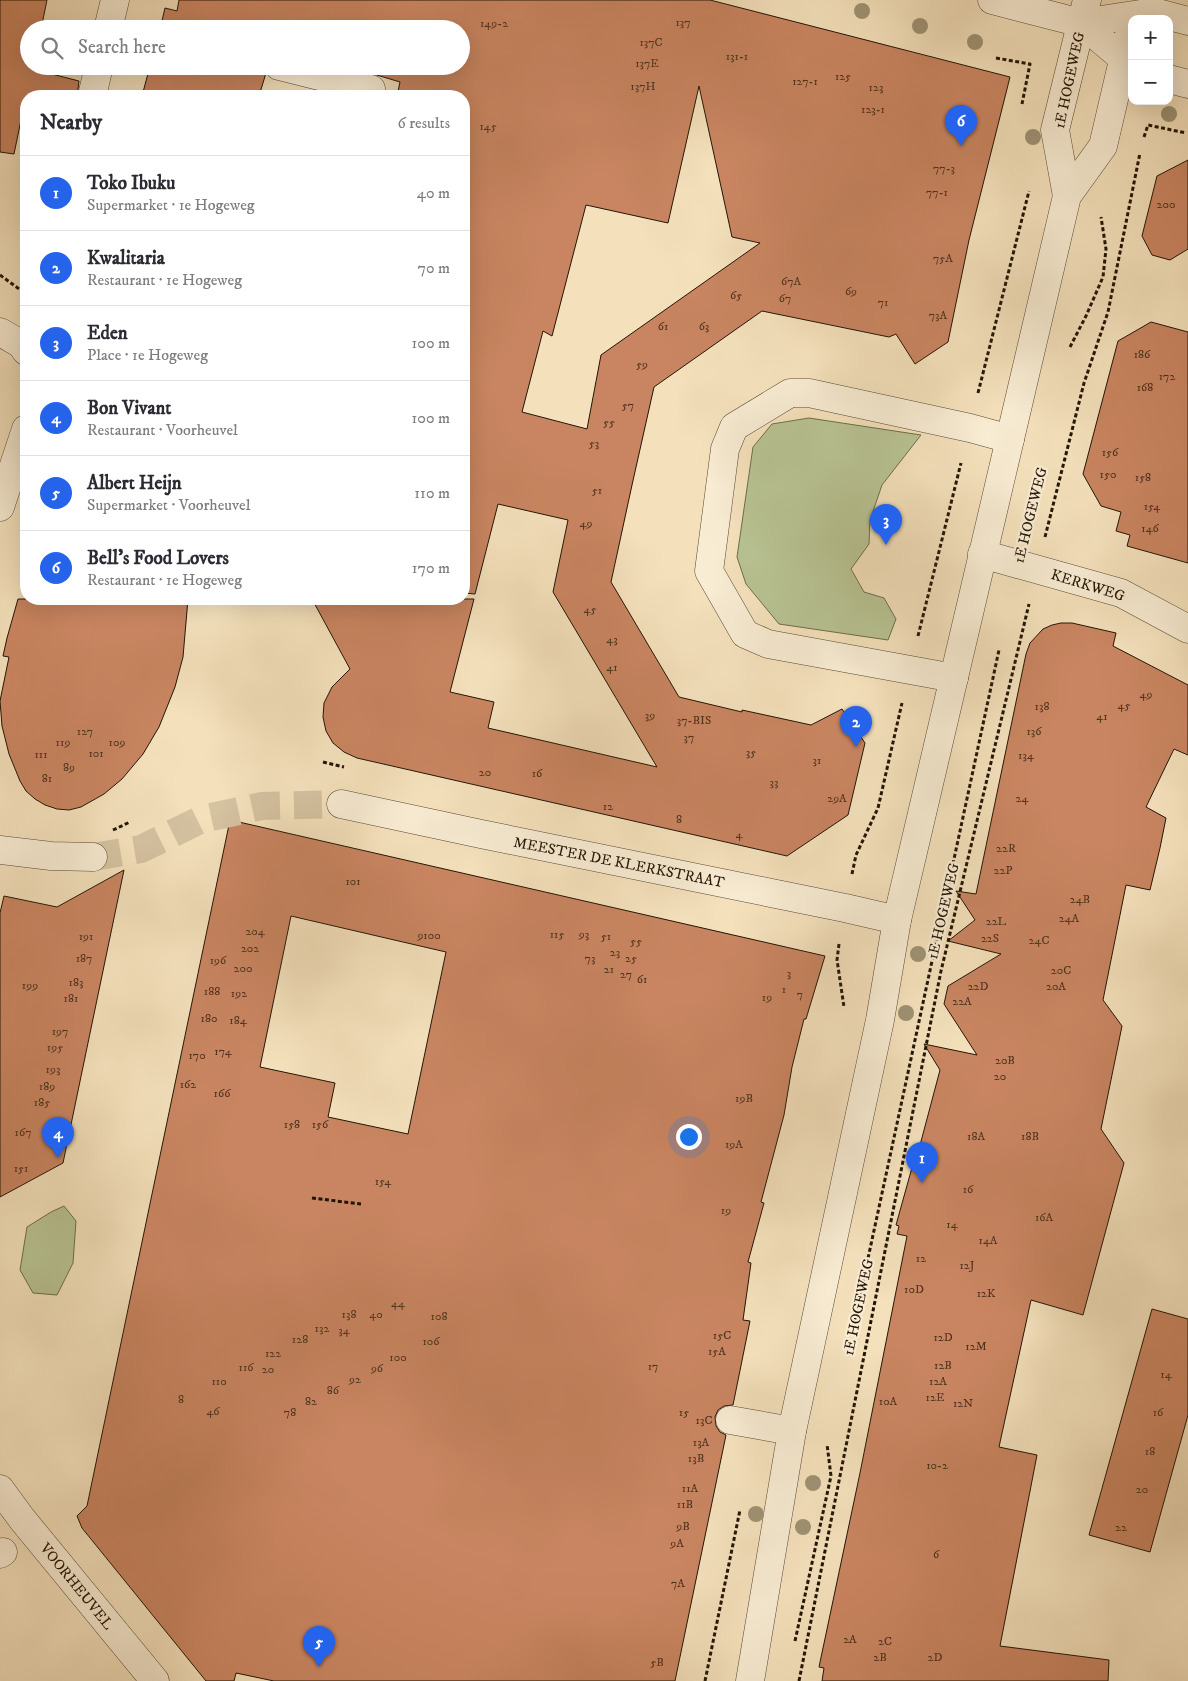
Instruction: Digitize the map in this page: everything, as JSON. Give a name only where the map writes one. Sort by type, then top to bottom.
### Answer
[{"type":"street","points":[[110,20],[115,0]]},
{"type":"street","points":[[992,0],[1084,12],[1133,14],[1154,12],[1188,21]]},
{"type":"street","points":[[1084,12],[1128,62]]},
{"type":"street","name":"1E HOGEWEG","points":[[1067,196],[1056,130],[1084,12]]},
{"type":"street","name":"1E HOGEWEG","points":[[1128,60],[1133,14]]},
{"type":"street","name":"1E HOGEWEG","points":[[750,1681],[792,1431],[880,1020],[897,920],[982,554],[1067,196],[1103,146],[1128,62]]},
{"type":"street","points":[[315,75],[371,89]]},
{"type":"street","points":[[1173,80],[1188,84]]},
{"type":"street","points":[[954,678],[768,644],[745,634],[709,571],[725,449],[734,427],[790,393],[809,393],[970,428],[1010,439]]},
{"type":"street","points":[[0,507],[20,447]]},
{"type":"street","name":"KERKWEG","points":[[982,554],[1121,593],[1188,629]]},
{"type":"street","name":"MEESTER DE KLERKSTRAAT","points":[[342,804],[897,920]]},
{"type":"street","points":[[0,850],[51,856],[93,857]]},
{"type":"street","points":[[730,1420],[792,1431]]},
{"type":"street","name":"VOORHEUVEL","points":[[0,1489],[155,1681]]},
{"type":"path","points":[[996,58],[1030,64],[1022,106]]},
{"type":"path","points":[[1143,139],[1148,125],[1186,133]]},
{"type":"path","points":[[799,1681],[941,972],[1037,570],[1084,383],[1108,312],[1141,149]]},
{"type":"path","points":[[1070,347],[1104,277],[1106,249],[1101,210]]},
{"type":"path","points":[[0,274],[20,289]]},
{"type":"path","name":"1E HOGEWEG","points":[[852,1331],[1000,648]]},
{"type":"path","points":[[312,1198],[361,1204]]},
{"type":"path","points":[[795,1642],[831,1476],[827,1445],[830,1435]]},
{"type":"green space","points":[[809,418],[921,435],[882,485],[870,520],[869,544],[851,569],[864,592],[884,598],[896,619],[888,640],[779,624],[746,584],[737,557],[753,447],[772,424]]},
{"type":"green space","points":[[64,1206],[76,1221],[73,1263],[57,1295],[33,1293],[20,1270],[27,1227]]},
{"type":"building","points":[[0,0],[47,0],[43,20],[20,20],[20,75],[56,75],[79,81],[78,90],[20,90],[20,125],[14,154],[0,152]]},
{"type":"building","points":[[179,0],[710,0],[1010,77],[969,240],[948,342],[915,364],[896,334],[889,337],[762,311],[654,387],[632,485],[611,582],[679,697],[742,712],[742,710],[811,725],[842,709],[865,743],[848,815],[787,856],[357,758],[344,752],[333,743],[326,731],[323,717],[324,703],[332,687],[350,669],[315,605],[470,605],[470,599],[474,599],[450,692],[494,702],[488,728],[657,767],[553,592],[568,520],[498,504],[475,594],[470,594],[470,90],[398,90],[400,82],[377,75],[470,75],[470,20],[162,20],[165,8],[177,11]],"holes":[[[699,86],[732,237],[760,243],[601,355],[587,429],[522,412],[543,331],[552,336],[586,205],[668,223]]]},
{"type":"building","points":[[148,75],[265,75],[261,90],[144,90]]},
{"type":"building","points":[[1188,160],[1188,249],[1170,260],[1152,255],[1142,236],[1157,176]]},
{"type":"building","points":[[1151,322],[1188,332],[1188,563],[1127,546],[1130,535],[1116,531],[1121,512],[1101,506],[1083,474],[1118,341]]},
{"type":"building","points":[[18,599],[20,599],[20,605],[187,605],[183,657],[175,687],[159,727],[143,754],[122,779],[104,794],[81,807],[69,810],[45,805],[26,791],[20,781],[9,754],[2,726],[0,701],[9,657],[3,656]]},
{"type":"building","points":[[1061,623],[1072,623],[1116,633],[1113,646],[1188,685],[1188,755],[1174,749],[1146,807],[1166,818],[1160,848],[1150,890],[1126,885],[1103,1000],[1122,1026],[1101,1129],[1124,1163],[1083,1315],[1031,1300],[999,1447],[1037,1455],[1000,1646],[1109,1660],[1108,1681],[822,1681],[824,1668],[819,1667],[907,1236],[897,1234],[899,1226],[896,1225],[913,1164],[915,1164],[940,1070],[924,1044],[977,1055],[944,1004],[948,986],[1001,954],[948,941],[975,920],[956,891],[976,894],[1026,654],[1030,643],[1043,629]]},
{"type":"building","points":[[230,820],[825,956],[806,1019],[804,1019],[792,1067],[784,1115],[761,1202],[764,1203],[748,1262],[751,1263],[743,1320],[750,1321],[733,1405],[724,1406],[718,1410],[715,1417],[716,1426],[720,1432],[726,1435],[675,1681],[274,1681],[236,1673],[234,1681],[206,1681],[82,1528],[77,1516],[87,1506]],"holes":[[[291,916],[446,952],[408,1134],[328,1117],[335,1083],[260,1067]]]},
{"type":"building","points":[[124,870],[63,1163],[0,1197],[0,913],[4,896],[57,907]]},
{"type":"building","points":[[1152,1309],[1188,1319],[1188,1415],[1150,1552],[1089,1535]]},
{"type":"tunnel","points":[[93,857],[141,849],[202,819],[262,806],[341,804]]},
{"type":"place","name":"Bell's Food Lovers","points":[[961,146]]},
{"type":"place","name":"Eden","points":[[886,545]]},
{"type":"place","name":"Kwalitaria","points":[[856,747]]},
{"type":"place","name":"Bon Vivant","points":[[58,1158]]},
{"type":"place","name":"Toko Ibuku","points":[[922,1183]]},
{"type":"place","name":"Albert Heijn","points":[[319,1667]]}]
